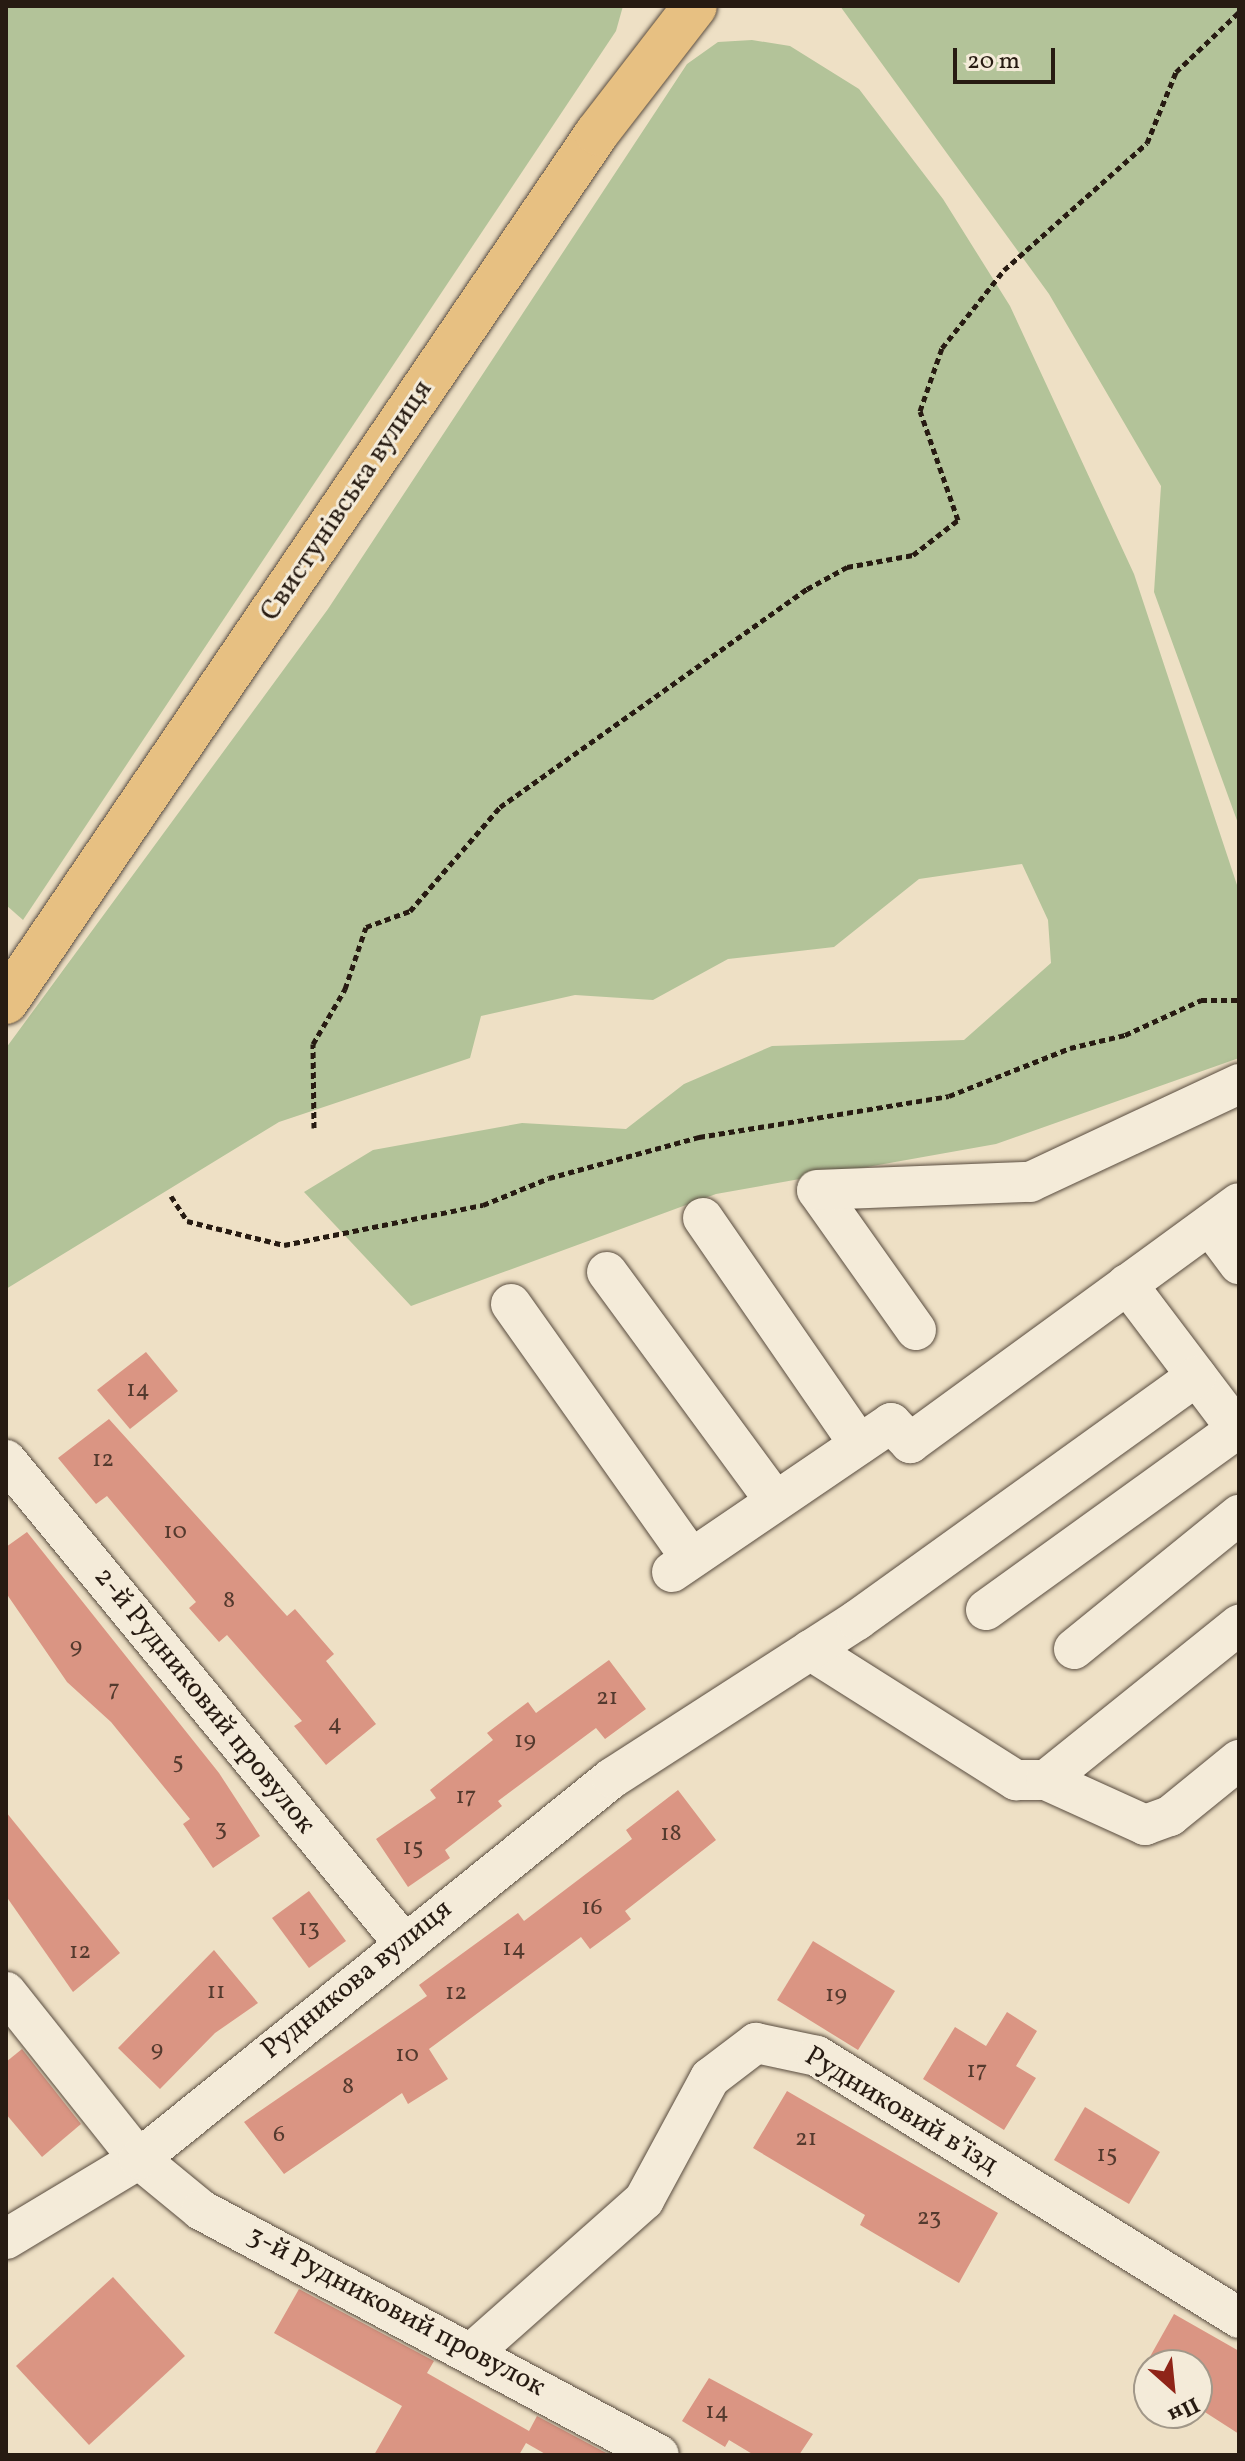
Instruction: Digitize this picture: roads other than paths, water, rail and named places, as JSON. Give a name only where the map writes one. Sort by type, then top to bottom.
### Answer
[{"type":"main road","name":"Свистунівська вулиця","points":[[8,994],[597,133],[692,8]]},
{"type":"street","points":[[916,1330],[817,1190],[1030,1182],[1239,1084]]},
{"type":"street","points":[[511,1304],[682,1565],[891,1423],[910,1443],[1224,1214],[1239,1264]]},
{"type":"street","points":[[703,1218],[859,1444]]},
{"type":"street","points":[[607,1272],[775,1501]]},
{"type":"street","points":[[986,1610],[1238,1430],[1127,1284]]},
{"type":"street","name":"Рудникова вулиця","points":[[6,2239],[139,2159],[402,1941],[612,1778],[810,1650],[1197,1376]]},
{"type":"street","name":"2-й Рудниковий провулок","points":[[6,1460],[402,1941]]},
{"type":"street","points":[[1074,1649],[1239,1515]]},
{"type":"street","points":[[1046,1780],[1239,1625]]},
{"type":"street","points":[[810,1650],[1016,1780],[1046,1780],[1145,1825],[1170,1816],[1239,1760]]},
{"type":"street","name":"3-й Рудниковий провулок","points":[[6,1992],[139,2159],[201,2210],[474,2351],[659,2455]]},
{"type":"street","name":"Рудниковий в’їзд","points":[[474,2351],[644,2200],[710,2078],[756,2043],[817,2056],[1239,2318]]}]
